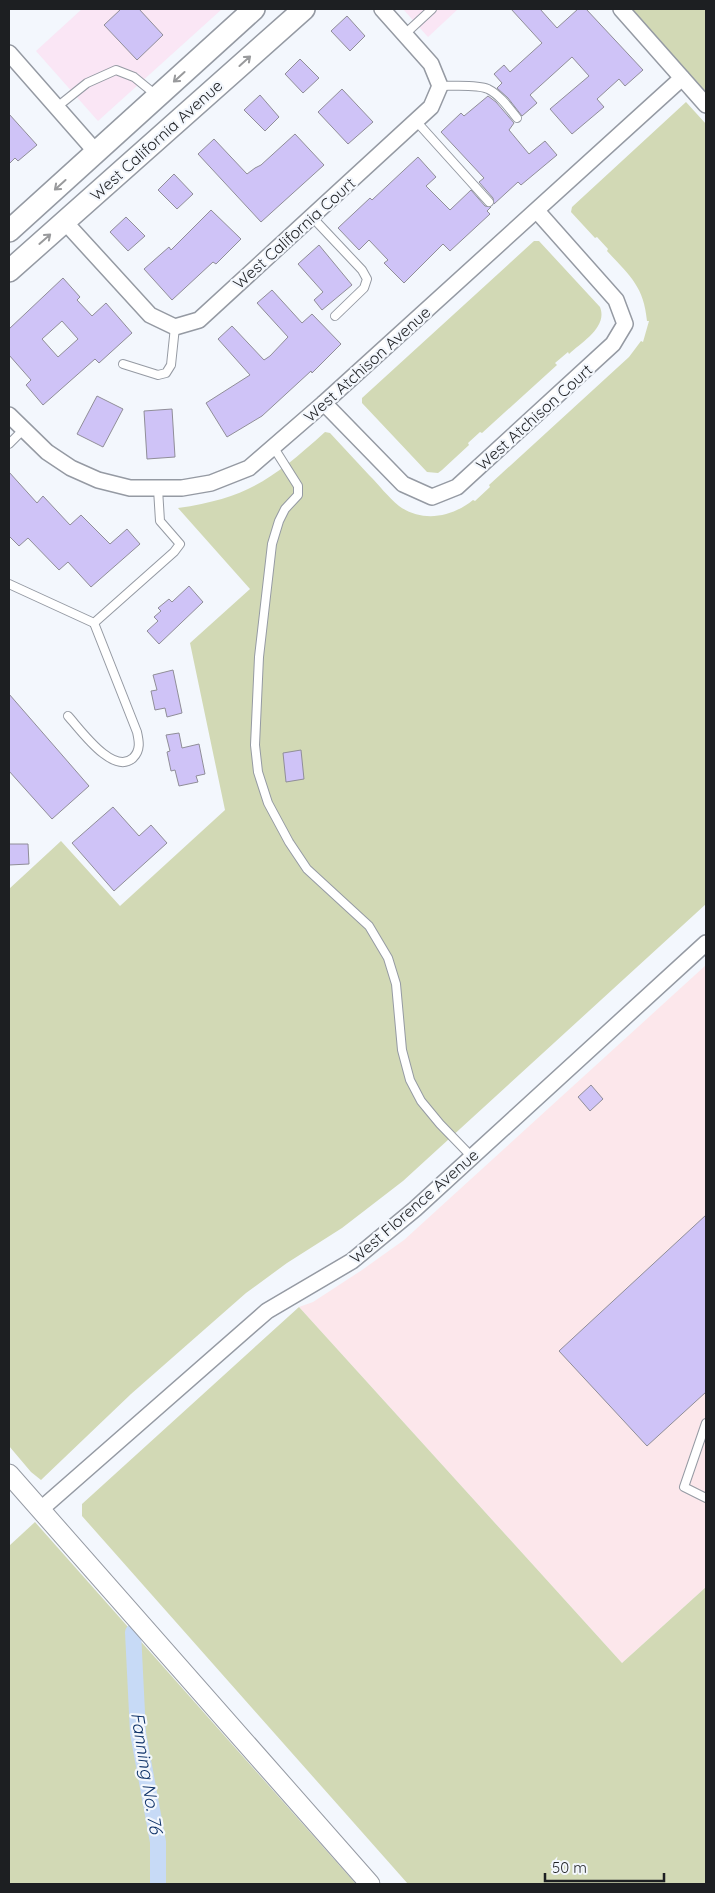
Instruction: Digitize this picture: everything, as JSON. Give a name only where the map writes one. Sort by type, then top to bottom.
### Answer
[{"type":"main road","name":"West California Avenue","points":[[9,231],[254,9]]},
{"type":"main road","name":"West California Avenue","points":[[9,271],[304,9]]},
{"type":"street","points":[[382,9],[431,64],[440,86]]},
{"type":"street","points":[[621,9],[706,105]]},
{"type":"street","points":[[9,53],[96,152]]},
{"type":"street","name":"West Atchison Avenue","points":[[9,415],[47,452],[71,468],[98,480],[130,488],[182,488],[211,483],[249,468],[324,403],[682,78]]},
{"type":"street","name":"West California Court","points":[[175,327],[199,320],[431,107],[440,86]]},
{"type":"street","name":"West Atchison Court","points":[[324,403],[403,484],[432,498],[457,487],[614,344],[625,324],[616,300],[536,211]]},
{"type":"street","points":[[65,222],[150,315],[175,327]]},
{"type":"street","name":"West Florence Avenue","points":[[40,1510],[267,1311],[352,1261],[415,1209],[706,943]]},
{"type":"street","points":[[9,1474],[370,1884]]},
{"type":"lane","points":[[404,34],[432,9]]},
{"type":"lane","points":[[57,107],[87,83],[116,70],[134,77],[157,96]]},
{"type":"lane","points":[[440,86],[488,89],[498,96],[517,118]]},
{"type":"lane","points":[[416,121],[488,202]]},
{"type":"lane","points":[[312,217],[362,270],[367,279],[364,288],[334,316]]},
{"type":"lane","points":[[123,364],[158,375],[166,373],[171,365],[175,327]]},
{"type":"lane","points":[[9,444],[23,430]]},
{"type":"lane","points":[[274,448],[298,486],[298,495],[285,509],[279,521],[271,552],[259,656],[255,745],[258,772],[268,803],[290,842],[308,868],[369,926],[388,958],[396,984],[402,1050],[410,1080],[421,1101],[472,1157]]},
{"type":"lane","points":[[94,623],[174,552],[180,544],[160,521],[158,489]]},
{"type":"lane","points":[[10,588],[94,623],[137,732],[140,744],[136,754],[130,760],[118,762],[100,752],[68,716]]},
{"type":"lane","points":[[706,1423],[684,1487],[706,1498]]},
{"type":"shaded area","points":[[82,9],[222,9],[98,121],[36,51]]},
{"type":"shaded area","points":[[403,9],[458,9],[428,37]]},
{"type":"shaded area","points":[[706,965],[706,1587],[622,1663],[299,1307],[313,1302],[404,1240]]},
{"type":"green space","points":[[632,9],[706,9],[706,94]]},
{"type":"green space","points":[[686,102],[706,124],[706,904],[403,1181],[342,1228],[287,1263],[246,1293],[131,1394],[41,1480],[31,1472],[9,1446],[9,889],[61,841],[120,906],[225,810],[190,643],[250,589],[178,508],[202,504],[242,492],[275,474],[325,432],[330,433],[387,495],[408,511],[418,515],[437,516],[447,514],[473,500],[475,501],[490,487],[489,485],[629,357],[641,341],[643,342],[649,321],[647,321],[643,299],[639,290],[629,274],[607,251],[608,249],[571,212],[572,207]]},
{"type":"green space","points":[[534,241],[539,241],[600,307],[600,321],[587,339],[555,363],[557,365],[482,433],[480,432],[442,470],[438,473],[427,472],[362,403],[362,398]]},
{"type":"green space","points":[[299,1307],[622,1663],[706,1587],[706,1884],[408,1884],[82,1516],[82,1504]]},
{"type":"green space","points":[[35,1522],[356,1884],[9,1884],[9,1546]]},
{"type":"building","points":[[121,9],[139,9],[163,35],[137,60],[104,25]]},
{"type":"building","points":[[511,9],[540,9],[557,28],[578,9],[586,9],[643,70],[625,86],[619,79],[597,99],[604,107],[572,134],[550,109],[589,76],[572,57],[530,95],[537,103],[522,116],[508,98],[497,88],[502,83],[494,74],[504,65],[510,72],[542,43]]},
{"type":"building","points":[[347,16],[365,36],[350,51],[331,31]]},
{"type":"building","points":[[300,59],[319,78],[303,93],[285,74]]},
{"type":"building","points":[[342,89],[373,122],[348,144],[318,112]]},
{"type":"building","points":[[260,95],[279,117],[265,131],[244,110]]},
{"type":"building","points":[[488,96],[496,102],[514,123],[509,130],[529,154],[545,141],[557,155],[521,185],[518,182],[494,204],[493,198],[479,182],[484,178],[441,132],[461,113],[464,116]]},
{"type":"building","points":[[9,114],[37,145],[18,161],[15,158],[9,164]]},
{"type":"building","points":[[295,134],[324,165],[261,222],[198,154],[214,139],[247,174],[261,165]]},
{"type":"building","points":[[418,157],[436,177],[426,186],[450,210],[471,190],[485,206],[491,207],[487,211],[490,214],[450,251],[443,244],[404,283],[384,263],[388,260],[369,240],[359,250],[338,228],[370,198],[372,200]]},
{"type":"building","points":[[174,174],[193,194],[177,209],[158,190]]},
{"type":"building","points":[[211,210],[241,239],[216,264],[213,262],[172,300],[144,269],[169,247],[171,250]]},
{"type":"building","points":[[126,217],[145,236],[128,251],[110,232]]},
{"type":"building","points":[[319,245],[352,285],[322,310],[314,300],[323,292],[298,264]]},
{"type":"building","points":[[63,278],[80,297],[77,300],[92,316],[106,303],[132,333],[99,363],[95,359],[43,405],[26,385],[31,380],[9,355],[9,329]],"holes":[[[62,321],[78,339],[58,357],[42,339]]]},
{"type":"building","points":[[272,290],[302,323],[312,314],[341,344],[312,373],[311,371],[262,416],[227,437],[206,403],[250,375],[218,339],[232,326],[264,360],[270,356],[288,337],[257,303]]},
{"type":"building","points":[[97,396],[123,409],[103,447],[77,434]]},
{"type":"building","points":[[172,409],[175,457],[147,459],[144,411]]},
{"type":"building","points":[[9,472],[37,503],[43,496],[70,525],[81,515],[110,544],[127,529],[140,544],[91,587],[68,562],[59,570],[28,538],[19,546],[9,536]]},
{"type":"building","points":[[189,586],[203,602],[159,644],[147,631],[158,621],[154,617],[161,611],[158,608],[169,599],[172,602]]},
{"type":"building","points":[[173,670],[182,713],[167,717],[165,708],[155,710],[151,691],[157,690],[153,675]]},
{"type":"building","points":[[9,694],[89,786],[52,819],[9,771]]},
{"type":"building","points":[[179,733],[182,748],[199,744],[205,774],[196,776],[198,782],[179,786],[175,770],[171,771],[167,752],[170,751],[166,735]]},
{"type":"building","points":[[301,750],[304,779],[286,782],[283,753]]},
{"type":"building","points":[[113,807],[139,836],[151,825],[167,843],[114,891],[72,843]]},
{"type":"building","points":[[9,844],[28,844],[29,864],[9,865]]},
{"type":"building","points":[[591,1085],[603,1099],[590,1111],[578,1097]]},
{"type":"building","points":[[706,1215],[706,1392],[647,1446],[559,1351]]},
{"type":"waterway","name":"Fanning No. 76","points":[[133,1632],[138,1733],[158,1842],[158,1884]]}]
